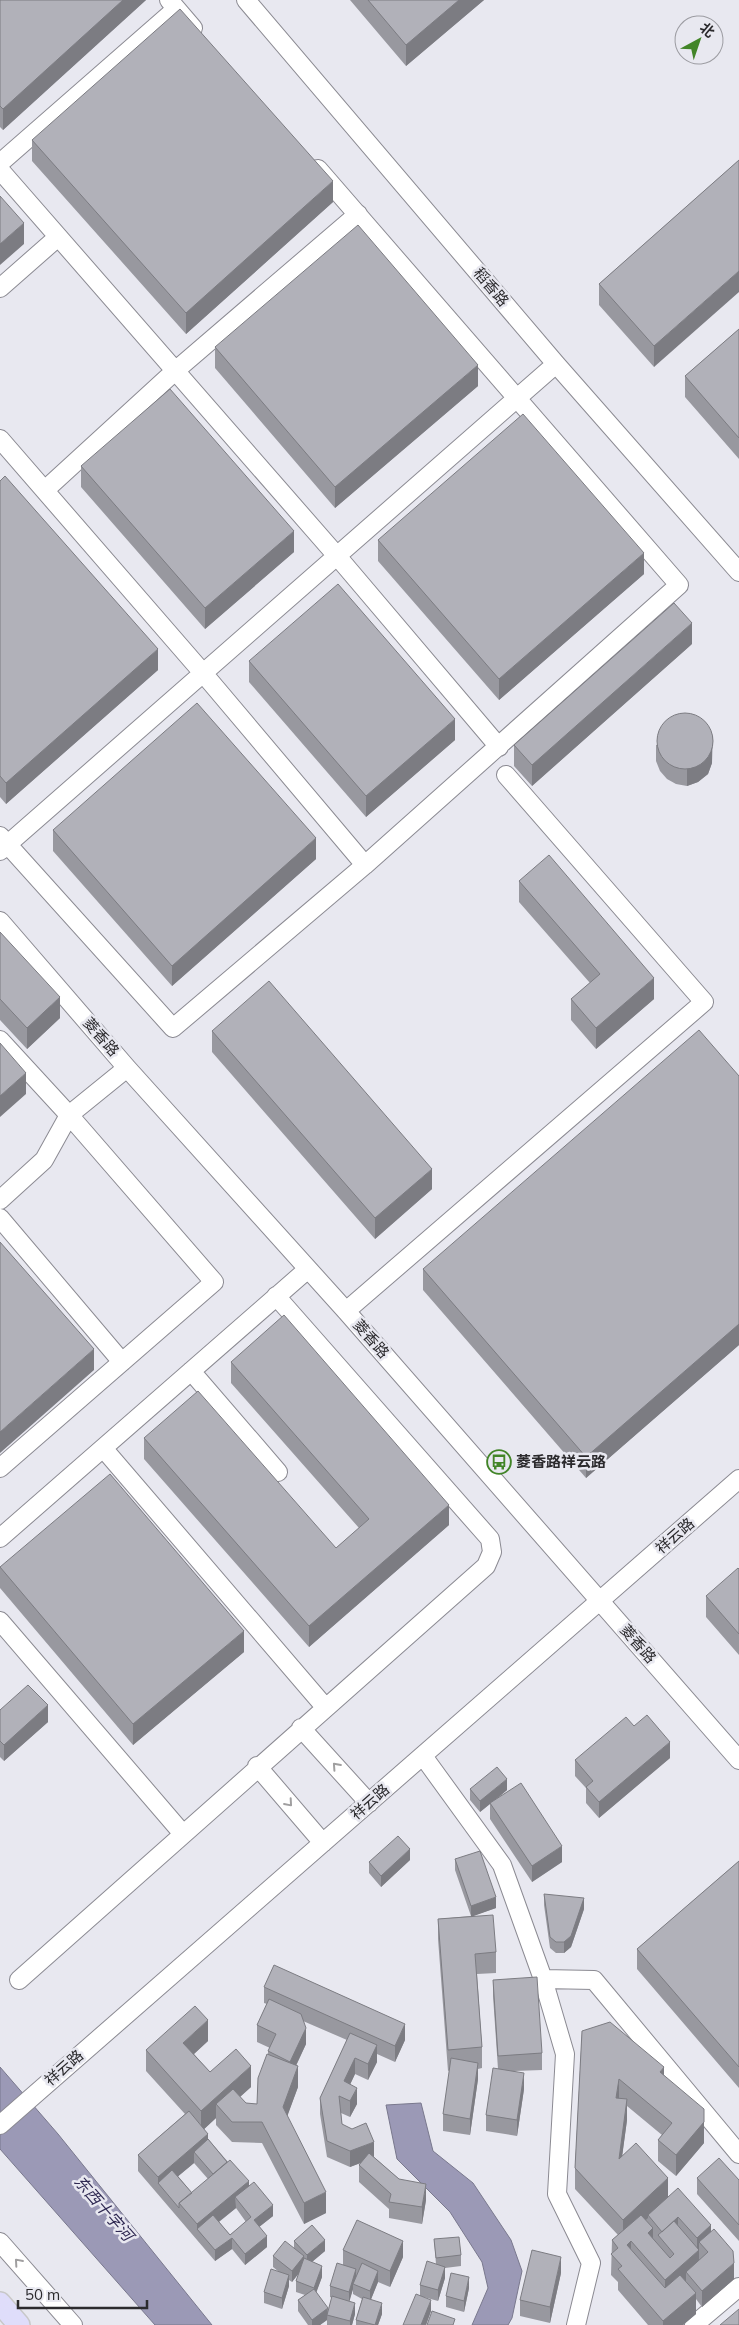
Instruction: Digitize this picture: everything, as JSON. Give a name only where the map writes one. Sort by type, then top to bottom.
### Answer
[{"type":"main road","points":[[0,2303],[19,2325]]},
{"type":"street","name":"稻香路","points":[[246,0],[556,364],[739,572]]},
{"type":"street","points":[[0,164],[172,4],[202,38]]},
{"type":"street","points":[[306,156],[358,214],[516,399],[679,585],[365,865],[173,1028],[3,844],[203,673],[337,556],[516,399],[556,364]]},
{"type":"street","points":[[0,170],[337,556],[499,747]]},
{"type":"street","points":[[45,490],[176,371],[358,214]]},
{"type":"street","points":[[0,288],[58,236]]},
{"type":"street","points":[[0,439],[203,673],[365,865]]},
{"type":"street","points":[[346,1311],[704,1002],[506,775]]},
{"type":"street","name":"菱香路","points":[[0,921],[127,1068],[346,1311],[739,1760]]},
{"type":"street","points":[[0,1040],[214,1282],[0,1468]]},
{"type":"street","points":[[0,1200],[44,1160],[69,1116],[127,1068]]},
{"type":"street","points":[[0,1218],[122,1362]]},
{"type":"street","points":[[0,1538],[308,1269]]},
{"type":"street","points":[[19,1980],[258,1766],[486,1566],[492,1552],[490,1539],[276,1296]]},
{"type":"street","points":[[191,1370],[278,1472]]},
{"type":"street","points":[[103,1448],[325,1707]]},
{"type":"street","name":"祥云路","points":[[0,2125],[739,1479]]},
{"type":"street","points":[[2,1627],[183,1834]]},
{"type":"street","points":[[301,1728],[369,1803]]},
{"type":"street","points":[[423,1756],[502,1865],[543,1979],[565,2054],[557,2194],[591,2263],[576,2325]]},
{"type":"street","points":[[258,1766],[323,1843]]},
{"type":"street","points":[[543,1979],[594,1980],[739,2154]]},
{"type":"street","points":[[0,2242],[73,2325]]},
{"type":"street","points":[[694,2325],[739,2287]]},
{"type":"water","name":"东西十字河","points":[[0,2067],[58,2134],[212,2325],[155,2325],[0,2149]]},
{"type":"water","points":[[421,2103],[433,2151],[473,2183],[511,2240],[522,2271],[512,2318],[508,2325],[472,2325],[488,2288],[482,2262],[450,2212],[397,2159],[386,2105]]},
{"type":"building","points":[[0,0],[123,0],[3,109],[0,106]]},
{"type":"building","points":[[368,0],[459,0],[406,45]]},
{"type":"building","points":[[180,9],[333,181],[186,313],[32,140]]},
{"type":"building","points":[[739,160],[739,271],[654,346],[599,284]]},
{"type":"building","points":[[0,196],[24,223],[0,244]]},
{"type":"building","points":[[358,225],[478,365],[335,487],[215,347]]},
{"type":"building","points":[[739,329],[739,438],[685,376]]},
{"type":"building","points":[[170,389],[294,531],[205,608],[81,466]]},
{"type":"building","points":[[523,414],[644,553],[499,679],[378,540]]},
{"type":"building","points":[[5,476],[158,649],[6,783],[0,776],[0,481]]},
{"type":"building","points":[[338,584],[455,719],[366,796],[249,661]]},
{"type":"building","points":[[674,603],[692,623],[532,765],[514,745]]},
{"type":"building","points":[[197,703],[316,838],[172,966],[53,830]]},
{"type":"building","points":[[680,713],[690,713],[705,721],[711,730],[713,741],[711,752],[705,761],[690,769],[680,769],[669,764],[662,757],[657,746],[657,736],[662,725],[669,718]]},
{"type":"building","points":[[549,855],[654,978],[596,1028],[571,999],[600,974],[519,881]]},
{"type":"building","points":[[0,932],[60,997],[27,1028],[0,999]]},
{"type":"building","points":[[269,981],[432,1169],[375,1218],[212,1031]]},
{"type":"building","points":[[699,1030],[739,1076],[739,1324],[586,1457],[423,1269]]},
{"type":"building","points":[[0,1043],[26,1073],[0,1096]]},
{"type":"building","points":[[0,1242],[94,1349],[0,1432]]},
{"type":"building","points":[[284,1315],[449,1505],[309,1626],[144,1438],[198,1391],[336,1548],[369,1519],[231,1362]]},
{"type":"building","points":[[110,1474],[244,1631],[133,1724],[0,1567]]},
{"type":"building","points":[[739,1569],[739,1634],[706,1596]]},
{"type":"building","points":[[28,1685],[48,1705],[4,1745],[0,1741],[0,1710]]},
{"type":"building","points":[[647,1715],[670,1742],[599,1802],[586,1787],[593,1781],[575,1760],[626,1717],[634,1726]]},
{"type":"building","points":[[497,1767],[507,1779],[480,1801],[470,1789]]},
{"type":"building","points":[[521,1783],[562,1846],[532,1866],[490,1803]]},
{"type":"building","points":[[398,1836],[410,1849],[381,1876],[369,1862]]},
{"type":"building","points":[[480,1851],[496,1897],[471,1906],[455,1859]]},
{"type":"building","points":[[739,1861],[739,2067],[637,1949]]},
{"type":"building","points":[[544,1894],[584,1898],[571,1936],[564,1942],[556,1942],[550,1937]]},
{"type":"building","points":[[493,1915],[496,1952],[475,1954],[482,2047],[448,2050],[438,1919]]},
{"type":"building","points":[[274,1965],[405,2024],[395,2046],[264,1987]]},
{"type":"building","points":[[537,1977],[542,2053],[498,2056],[493,1980]]},
{"type":"building","points":[[269,1999],[301,2014],[306,2028],[290,2062],[268,2051],[276,2034],[257,2025]]},
{"type":"building","points":[[195,2006],[208,2020],[183,2043],[210,2072],[236,2049],[251,2066],[201,2111],[146,2050]]},
{"type":"building","points":[[610,2022],[664,2067],[660,2072],[704,2109],[704,2122],[676,2155],[658,2140],[672,2123],[619,2079],[616,2098],[627,2099],[619,2159],[636,2143],[668,2178],[623,2220],[575,2168],[582,2031]]},
{"type":"building","points":[[350,2033],[377,2045],[368,2064],[355,2058],[344,2081],[357,2088],[350,2101],[339,2096],[342,2124],[352,2129],[366,2123],[374,2142],[350,2151],[327,2141],[320,2098]]},
{"type":"building","points":[[267,2054],[298,2066],[283,2107],[326,2192],[304,2203],[262,2122],[232,2122],[216,2104],[233,2089],[246,2103],[257,2104],[258,2078]]},
{"type":"building","points":[[451,2058],[478,2063],[470,2119],[443,2114]]},
{"type":"building","points":[[493,2068],[524,2073],[517,2120],[486,2115]]},
{"type":"building","points":[[189,2111],[208,2134],[158,2177],[138,2155]]},
{"type":"building","points":[[208,2139],[227,2162],[213,2174],[194,2152]]},
{"type":"building","points":[[369,2153],[399,2179],[426,2184],[422,2207],[389,2202],[391,2194],[359,2165]]},
{"type":"building","points":[[719,2158],[739,2180],[739,2225],[697,2178]]},
{"type":"building","points":[[230,2160],[249,2181],[197,2224],[179,2203]]},
{"type":"building","points":[[172,2170],[192,2193],[179,2203],[179,2208],[158,2183]]},
{"type":"building","points":[[254,2182],[273,2205],[254,2220],[267,2236],[245,2254],[232,2238],[215,2250],[197,2229],[213,2215],[230,2235],[251,2217],[235,2197]]},
{"type":"building","points":[[678,2188],[711,2225],[697,2238],[678,2217],[662,2232],[648,2215]]},
{"type":"building","points":[[641,2215],[653,2228],[648,2233],[670,2258],[674,2254],[658,2235],[674,2221],[699,2250],[665,2280],[631,2241],[627,2245],[665,2288],[680,2275],[696,2293],[663,2321],[618,2269],[622,2266],[611,2254],[618,2248],[612,2240]]},
{"type":"building","points":[[357,2220],[403,2241],[390,2271],[343,2250]]},
{"type":"building","points":[[312,2225],[325,2240],[307,2255],[294,2241]]},
{"type":"building","points":[[714,2229],[733,2251],[734,2263],[702,2291],[686,2272],[708,2252],[699,2242]]},
{"type":"building","points":[[459,2237],[461,2255],[436,2258],[434,2239]]},
{"type":"building","points":[[285,2241],[304,2256],[292,2271],[273,2256]]},
{"type":"building","points":[[532,2250],[561,2257],[550,2307],[520,2300]]},
{"type":"building","points":[[304,2258],[322,2266],[314,2288],[296,2281]]},
{"type":"building","points":[[427,2261],[445,2267],[438,2290],[420,2285]]},
{"type":"building","points":[[337,2263],[356,2269],[349,2292],[330,2286]]},
{"type":"building","points":[[362,2263],[378,2271],[370,2291],[353,2284]]},
{"type":"building","points":[[271,2269],[289,2275],[282,2298],[264,2292]]},
{"type":"building","points":[[451,2273],[469,2277],[464,2301],[446,2296]]},
{"type":"building","points":[[314,2289],[328,2308],[312,2320],[298,2300]]},
{"type":"building","points":[[416,2294],[431,2300],[421,2325],[403,2325]]},
{"type":"building","points":[[332,2296],[355,2303],[350,2321],[327,2315]]},
{"type":"building","points":[[363,2297],[382,2303],[375,2325],[356,2320]]},
{"type":"building","points":[[739,2309],[739,2325],[720,2325]]},
{"type":"building","points":[[432,2311],[455,2319],[453,2325],[427,2325]]},
{"type":"place","name":"菱香路祥云路","points":[[499,1462]]}]
